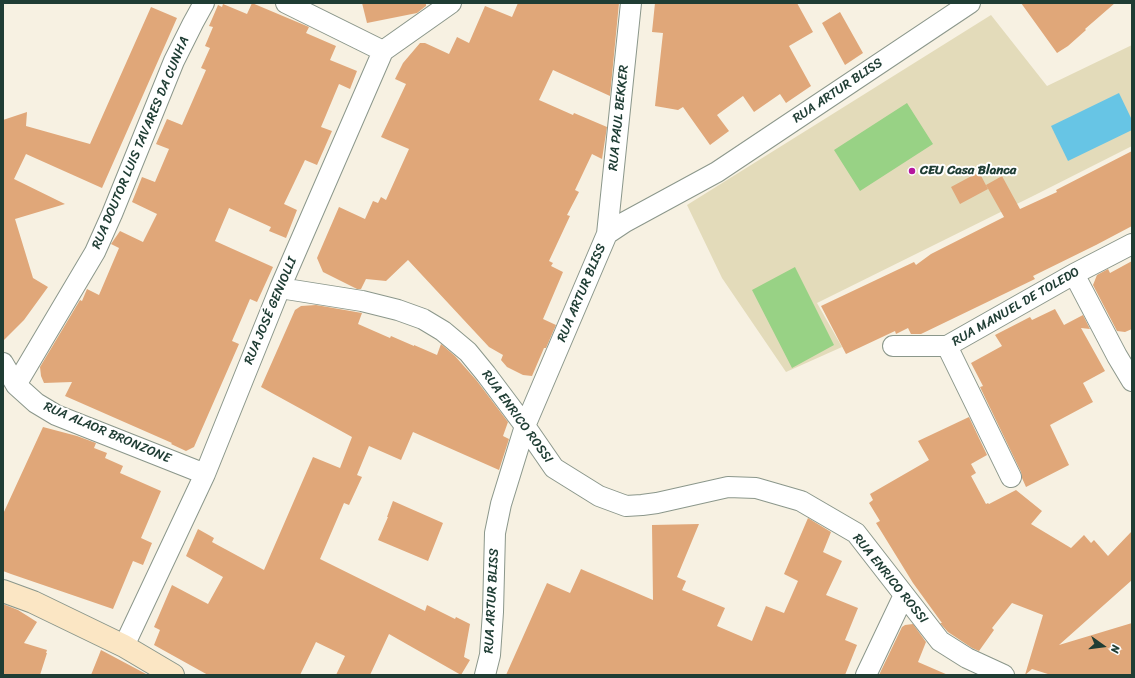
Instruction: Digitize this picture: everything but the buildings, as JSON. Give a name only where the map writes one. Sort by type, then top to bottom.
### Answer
[{"type":"street","name":"RUA DOUTOR LUIS TAVARES DA CUNHA","points":[[16,385],[95,252],[174,61],[192,22],[204,3]]},
{"type":"street","points":[[286,3],[383,51],[449,4]]},
{"type":"street","name":"RUA PAUL BEKKER","points":[[607,234],[631,3]]},
{"type":"street","name":"RUA ARTUR BLISS","points":[[485,675],[490,654],[495,533],[501,504],[525,426],[607,234],[625,222],[716,172],[970,3]]},
{"type":"street","name":"RUA JOSÉ GENIOLLI","points":[[124,646],[205,474],[280,288],[383,51]]},
{"type":"street","name":"RUA MANUEL DE TOLEDO","points":[[894,346],[947,346],[1074,274],[1132,244]]},
{"type":"street","points":[[1074,274],[1124,352],[1132,381]]},
{"type":"street","name":"RUA ENRICO ROSSI","points":[[280,288],[362,301],[398,310],[423,319],[443,331],[468,352],[525,426],[554,468],[599,496],[626,506],[657,503],[728,488],[756,488],[801,501],[856,533],[940,641],[966,658],[1004,675]]},
{"type":"street","points":[[947,346],[1011,477]]},
{"type":"street","name":"RUA ALAOR BRONZONE","points":[[3,364],[16,385],[36,403],[56,415],[205,474]]},
{"type":"street","points":[[3,591],[34,602],[124,646],[173,675]]},
{"type":"street","points":[[866,675],[904,595]]},
{"type":"shaded area","name":"CEU Casa Blanca","points":[[991,15],[1047,86],[1132,45],[1132,146],[817,303],[842,347],[786,372],[722,278],[687,205]]},
{"type":"green space","points":[[907,103],[933,144],[860,191],[834,150]]},
{"type":"green space","points":[[795,267],[834,345],[792,368],[752,290]]},
{"type":"water","points":[[1119,93],[1132,120],[1132,130],[1068,161],[1051,126]]},
{"type":"place","name":"CEU Casa Blanca","points":[[912,171]]}]
